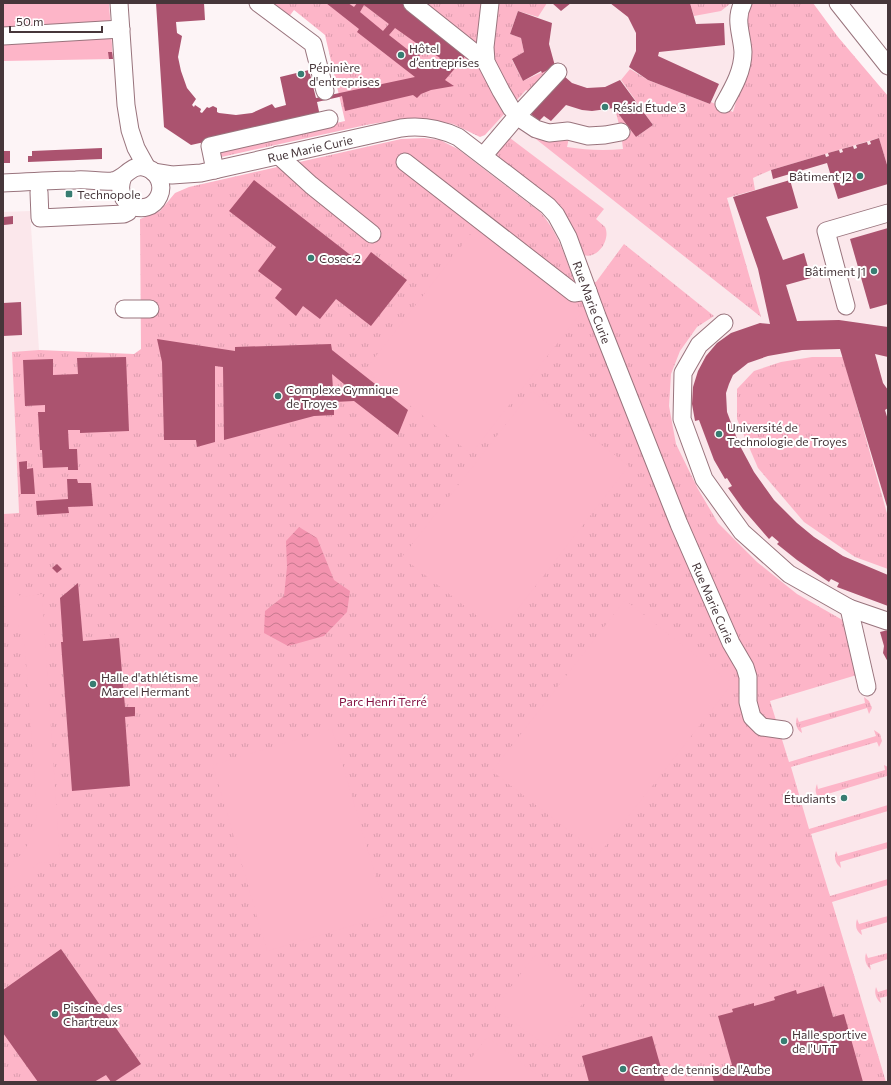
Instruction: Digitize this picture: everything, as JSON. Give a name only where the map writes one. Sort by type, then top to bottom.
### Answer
[{"type":"street","points":[[38,192],[40,218],[124,214],[128,212],[127,201],[120,187],[124,175],[126,105],[119,3]]},
{"type":"street","points":[[258,3],[313,44],[325,90]]},
{"type":"street","points":[[412,3],[486,62]]},
{"type":"street","points":[[490,3],[485,47],[486,62],[501,91],[518,114],[530,126],[542,132],[568,131],[588,136],[622,132]]},
{"type":"street","points":[[724,104],[736,83],[740,69],[743,53],[737,19],[743,3]]},
{"type":"street","points":[[838,3],[888,66]]},
{"type":"street","points":[[3,36],[121,30]]},
{"type":"street","points":[[484,155],[518,114],[558,72]]},
{"type":"street","points":[[3,194],[95,190],[106,191],[138,208],[151,205],[159,195],[160,182],[150,170],[134,141],[126,105]]},
{"type":"street","points":[[208,171],[210,146],[329,119]]},
{"type":"street","name":"Rue Marie Curie","points":[[150,170],[172,175],[208,171],[413,126],[424,126],[458,137],[484,155],[548,206],[556,215],[568,237],[697,567],[731,643],[745,667],[748,677],[748,702],[752,717],[762,727],[784,730]]},
{"type":"street","points":[[278,155],[311,185],[372,234]]},
{"type":"street","points":[[406,162],[574,293],[588,291]]},
{"type":"street","points":[[3,183],[77,179],[112,181],[136,167],[150,170]]},
{"type":"street","name":"Rue Marie Curie","points":[[159,195],[171,187],[208,171]]},
{"type":"street","points":[[846,306],[826,231],[888,212]]},
{"type":"street","points":[[124,309],[150,309]]},
{"type":"street","points":[[724,323],[699,345],[683,373],[682,419],[704,479],[742,532],[789,574],[849,608],[888,622]]},
{"type":"street","points":[[849,608],[867,687]]},
{"type":"shaded area","points":[[480,3],[805,3],[888,106],[888,1081],[884,1082],[559,260],[479,110]]},
{"type":"shaded area","points":[[30,211],[39,350],[12,353],[19,513],[3,514],[3,212]]},
{"type":"green space","points":[[3,3],[109,3],[113,59],[3,61]]},
{"type":"green space","points":[[270,3],[547,3],[538,17],[518,11],[510,34],[521,38],[524,52],[512,60],[523,81],[555,66],[531,93],[526,90],[485,135],[480,137],[453,124],[420,118],[407,118],[366,125],[217,158],[215,150],[345,121],[325,35],[294,10],[288,18]]},
{"type":"green space","points":[[690,3],[731,3],[721,11],[694,16]]},
{"type":"green space","points":[[750,3],[813,3],[838,37],[888,96],[888,168],[879,138],[771,170],[753,178],[755,190],[727,198],[761,317],[527,132],[569,138],[567,147],[595,150],[623,149],[621,132],[615,109],[636,137],[653,125],[621,80],[630,69],[648,80],[710,104],[711,102],[733,112],[741,85],[746,15]]},
{"type":"green space","name":"Parc Henri Terré","points":[[424,138],[440,140],[458,149],[540,212],[556,236],[574,281],[596,282],[624,244],[714,316],[697,327],[680,351],[671,374],[669,406],[676,444],[698,489],[718,523],[757,562],[797,594],[846,622],[860,674],[770,701],[789,762],[876,736],[874,730],[880,734],[882,741],[879,747],[877,742],[791,767],[809,829],[888,805],[888,811],[811,834],[830,896],[888,879],[888,885],[832,902],[886,1082],[3,1082],[3,514],[19,513],[12,352],[39,350],[134,354],[141,349],[140,219],[160,211],[175,193],[189,187],[401,139]]},
{"type":"green space","points":[[510,138],[604,209],[596,219],[605,227],[606,232],[605,242],[598,252],[588,256],[583,255],[498,157],[496,150],[504,140]]},
{"type":"green space","points":[[474,230],[581,313],[471,454],[365,370]]},
{"type":"green space","points":[[812,357],[843,357],[888,517],[888,569],[855,557],[804,522],[758,468],[737,419],[737,389],[754,371],[781,362]]},
{"type":"green space","points":[[532,391],[629,466],[499,633],[402,557]]},
{"type":"green space","points":[[3,581],[10,585],[21,597],[42,594],[60,862],[38,863],[17,886],[3,892],[3,870],[18,858],[28,845],[34,829],[37,811],[25,647],[18,624],[3,605]]},
{"type":"green space","points":[[625,600],[732,684],[599,854],[492,771]]},
{"type":"green space","points":[[864,697],[869,701],[872,708],[869,714],[867,708],[801,728],[802,733],[797,728],[797,717],[799,722],[865,703]]},
{"type":"green space","points":[[332,729],[387,915],[267,951],[213,765]]},
{"type":"green space","points":[[884,765],[888,767],[888,778],[887,776],[821,796],[822,801],[817,795],[817,784],[818,789],[885,770]]},
{"type":"green space","points":[[888,842],[888,848],[840,862],[841,868],[837,864],[835,856],[836,851],[838,856]]},
{"type":"green space","points":[[888,916],[888,922],[861,930],[862,935],[857,930],[857,919],[859,924]]},
{"type":"green space","points":[[866,953],[868,958],[888,953],[888,959],[870,965],[871,970],[866,962]]},
{"type":"green space","points":[[535,955],[589,995],[549,1048],[495,1008]]},
{"type":"green space","points":[[876,987],[878,992],[888,989],[888,996],[880,998],[881,1003],[876,996]]},
{"type":"green space","points":[[487,1037],[542,1078],[539,1082],[454,1082]]},
{"type":"water","points":[[299,527],[317,538],[334,580],[350,591],[347,612],[324,636],[288,646],[264,633],[265,611],[284,596],[287,567],[286,541]]},
{"type":"building","points":[[156,3],[204,3],[205,20],[176,22],[177,33],[182,36],[178,57],[181,71],[187,88],[196,99],[192,105],[194,107],[195,105],[201,109],[200,112],[202,113],[207,107],[209,108],[213,106],[217,108],[217,112],[219,113],[236,115],[252,113],[272,104],[275,108],[286,105],[280,77],[309,70],[316,98],[415,77],[357,32],[359,29],[326,3],[348,3],[354,7],[357,3],[405,3],[468,53],[445,80],[454,86],[431,90],[421,94],[417,98],[413,95],[345,111],[342,96],[317,102],[320,116],[191,145],[164,127]],"holes":[[[364,5],[389,24],[383,31],[360,12]],[[395,28],[419,45],[412,53],[389,35]],[[425,48],[440,58],[431,69],[418,58]]]},
{"type":"building","points":[[552,3],[571,3],[561,11]]},
{"type":"building","points":[[610,3],[690,3],[696,24],[724,23],[725,45],[659,52],[658,56],[719,84],[710,104],[648,80],[629,67],[636,51],[636,33],[628,17]]},
{"type":"building","points":[[518,11],[552,23],[549,44],[555,66],[542,73],[541,71],[523,81],[512,59],[524,52],[521,38],[510,34]]},
{"type":"building","points":[[108,52],[112,52],[113,59],[109,59]]},
{"type":"building","name":"Résid Étude 3","points":[[564,76],[572,83],[587,88],[605,87],[620,80],[653,125],[636,137],[614,108],[592,111],[582,110],[566,105],[551,121],[544,116],[539,121],[530,113]]},
{"type":"building","name":"Bâtiment J2","points":[[879,138],[888,168],[888,184],[838,199],[827,163],[773,179],[771,170],[825,154],[826,157],[829,156],[828,153],[839,150],[840,153],[843,152],[842,149],[853,146],[854,149],[857,148],[856,145],[867,142],[868,145],[871,144],[870,141]]},
{"type":"building","points":[[102,148],[102,159],[28,162],[28,156],[32,156],[32,151]]},
{"type":"building","points":[[3,151],[10,151],[10,163],[3,163]]},
{"type":"building","name":"Cosec 2","points":[[254,180],[362,264],[371,252],[407,280],[371,326],[336,299],[320,319],[303,306],[296,316],[275,298],[282,289],[258,271],[276,247],[229,211]]},
{"type":"building","name":"Université de Technologie de Troyes","points":[[790,180],[798,208],[766,217],[783,260],[804,253],[811,278],[786,285],[797,321],[839,320],[888,327],[888,357],[875,354],[883,383],[888,390],[888,408],[885,410],[888,420],[888,510],[840,349],[802,350],[768,356],[748,363],[733,375],[729,384],[726,393],[727,412],[739,444],[754,472],[774,500],[797,523],[814,537],[843,556],[888,575],[888,606],[837,587],[839,583],[831,579],[829,582],[777,544],[779,542],[772,536],[769,539],[743,509],[728,488],[732,486],[727,478],[725,479],[714,460],[699,420],[695,421],[692,404],[693,387],[698,371],[706,356],[717,343],[731,333],[760,323],[770,324],[758,269],[733,197]]},
{"type":"building","points":[[13,216],[13,224],[4,225],[4,217]]},
{"type":"building","name":"Bâtiment J1","points":[[888,228],[888,304],[870,309],[850,239]]},
{"type":"building","points":[[21,302],[22,335],[3,336],[3,303]]},
{"type":"building","name":"Complexe Gymnique de Troyes","points":[[157,339],[235,351],[235,347],[331,344],[332,350],[408,410],[398,435],[354,401],[334,402],[334,415],[314,416],[224,440],[223,367],[215,366],[215,442],[197,447],[196,440],[164,440],[162,362]],"holes":[[[332,374],[350,389],[333,389]]]},
{"type":"building","points":[[126,357],[129,431],[80,433],[80,430],[68,430],[69,449],[77,449],[78,470],[68,470],[68,467],[43,468],[42,450],[40,450],[38,412],[45,412],[45,405],[25,406],[23,360],[53,359],[53,375],[78,374],[77,358]]},
{"type":"building","points":[[27,461],[27,469],[33,468],[35,494],[21,494],[19,462]]},
{"type":"building","points":[[67,479],[77,479],[78,483],[91,483],[93,506],[68,507],[69,513],[37,515],[36,501],[68,499]]},
{"type":"building","points":[[57,564],[62,569],[57,573],[52,568]]},
{"type":"building","name":"Halle d'athlétisme Marcel Hermant","points":[[78,583],[83,641],[119,638],[125,707],[135,707],[135,716],[125,717],[130,786],[72,791],[61,642],[63,642],[60,598]]},
{"type":"building","points":[[888,630],[888,662],[883,653],[884,646],[880,632]]},
{"type":"building","name":"Piscine des Chartreux","points":[[61,949],[141,1064],[114,1082],[111,1082],[106,1075],[94,1082],[38,1082],[3,1033],[3,990]]},
{"type":"building","name":"Halle sportive de l'UTT","points":[[824,986],[833,1017],[844,1014],[863,1082],[714,1082],[711,1071],[732,1065],[718,1016],[733,1012],[732,1009],[754,1003],[754,1006],[775,1000],[774,997],[796,990],[797,994]]},
{"type":"building","name":"Centre de tennis de l'Aube","points":[[652,1036],[665,1082],[589,1082],[582,1056]]},
{"type":"place","name":"Hôtel d’entreprises","points":[[401,55]]},
{"type":"place","name":"Pépinière d'entreprises","points":[[301,74]]},
{"type":"place","name":"Résid Étude 3","points":[[605,107]]},
{"type":"place","name":"Bâtiment J2","points":[[860,176]]},
{"type":"place","name":"Technopole","points":[[69,194]]},
{"type":"place","name":"Cosec 2","points":[[311,258]]},
{"type":"place","name":"Bâtiment J1","points":[[874,271]]},
{"type":"place","name":"Complexe Gymnique de Troyes","points":[[278,396]]},
{"type":"place","name":"Université de Technologie de Troyes","points":[[719,434]]},
{"type":"place","name":"Halle d'athlétisme Marcel Hermant","points":[[93,684]]},
{"type":"place","name":"Étudiants","points":[[844,798]]},
{"type":"place","name":"Piscine des Chartreux","points":[[55,1014]]},
{"type":"place","name":"Halle sportive de l'UTT","points":[[784,1041]]},
{"type":"place","name":"Centre de tennis de l'Aube","points":[[623,1069]]}]
